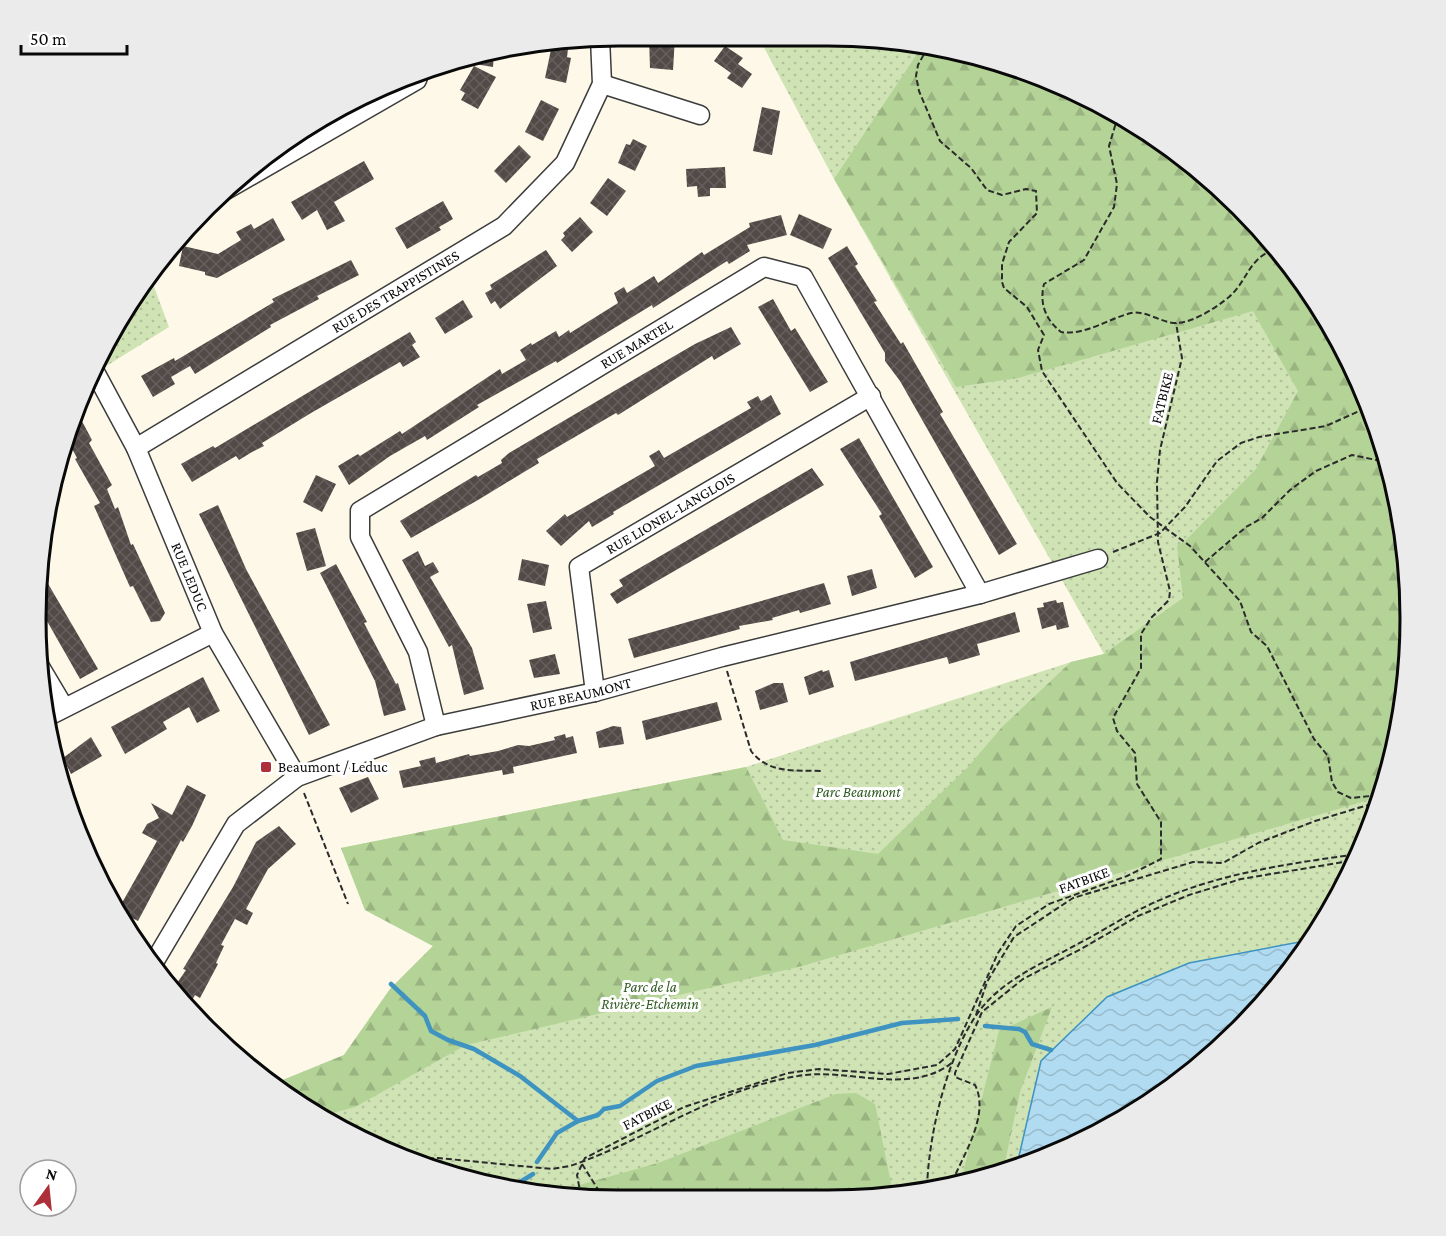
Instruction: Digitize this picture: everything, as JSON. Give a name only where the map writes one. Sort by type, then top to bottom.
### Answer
[{"type":"street","name":"RUE DES TRAPPISTINES","points":[[136,448],[504,226],[565,163],[602,84],[600,47]]},
{"type":"street","points":[[602,84],[700,115]]},
{"type":"street","name":"RUE MARTEL","points":[[436,726],[418,652],[360,537],[360,511],[764,267],[803,277],[980,594]]},
{"type":"street","name":"RUE LEDUC","points":[[99,379],[136,448],[213,633],[297,777]]},
{"type":"street","name":"RUE LIONEL-LANGLOIS","points":[[595,692],[579,567],[871,396]]},
{"type":"street","name":"RUE BEAUMONT","points":[[158,956],[236,824],[297,777],[436,726],[595,692],[722,657],[980,594],[1098,559]]},
{"type":"street","points":[[56,712],[213,633]]},
{"type":"path","points":[[923,54],[918,64],[916,76],[919,91],[940,141],[971,168],[987,190],[1002,195],[1026,189],[1036,191],[1037,213],[1009,242],[1002,264],[1002,282],[1004,288],[1027,307],[1044,335],[1038,350],[1042,371],[1117,483],[1159,523],[1190,546],[1240,601],[1251,632],[1267,646],[1314,739],[1328,756],[1332,782],[1338,792],[1351,798],[1371,796]]},
{"type":"path","points":[[1116,124],[1109,146],[1117,184],[1114,207],[1084,260],[1044,284],[1041,298],[1053,326],[1061,332],[1068,333],[1136,313],[1176,323],[1211,309],[1229,297],[1243,282],[1257,257],[1267,253]]},
{"type":"path","name":"FATBIKE","points":[[582,1163],[598,1150],[669,1113],[775,1076],[819,1070],[888,1074],[937,1065],[955,1049],[998,953],[1016,926],[1057,901],[1127,876],[1161,859],[1161,822],[1137,784],[1135,753],[1117,731],[1113,718],[1141,668],[1141,634],[1151,618],[1169,600],[1170,591],[1158,534],[1157,482],[1160,450],[1182,358],[1176,323]]},
{"type":"path","points":[[1098,559],[1158,534],[1166,528],[1185,507],[1217,461],[1241,443],[1259,437],[1326,426],[1360,410]]},
{"type":"path","points":[[1204,562],[1245,527],[1262,518],[1290,490],[1316,471],[1352,455],[1377,460]]},
{"type":"path","points":[[722,657],[751,751],[757,758],[770,768],[821,771]]},
{"type":"path","points":[[297,777],[348,904]]},
{"type":"path","points":[[928,1181],[935,1126],[953,1062],[976,1015],[987,982],[1014,938],[1073,898],[1193,862],[1223,863],[1258,843],[1315,821],[1368,805]]},
{"type":"path","points":[[976,1015],[1022,973],[1167,897],[1257,871],[1348,856]]},
{"type":"path","points":[[955,1175],[981,1105],[975,1085],[955,1077],[955,1073],[976,1021],[982,1012],[1014,985],[1138,916],[1178,899],[1267,873],[1345,862]]},
{"type":"path","points":[[432,1158],[552,1169],[582,1163],[684,1113],[767,1082],[813,1074],[876,1079],[921,1077],[944,1070],[953,1062]]},
{"type":"path","points":[[579,1188],[577,1175],[582,1163]]},
{"type":"path","points":[[582,1163],[598,1189]]},
{"type":"green space","name":"Parc de la Rivière-Etchemin","points":[[763,46],[865,48],[939,57],[1012,77],[1081,105],[1146,143],[1205,188],[1258,241],[1303,300],[1341,365],[1369,434],[1389,507],[1398,581],[1400,618],[1398,655],[1389,729],[1369,802],[1341,871],[1303,936],[1258,995],[1188,1062],[1146,1093],[1081,1131],[1012,1159],[976,1170],[903,1185],[828,1190],[581,1188],[543,1185],[470,1170],[399,1146],[365,1131],[332,1113],[282,1080],[344,1055],[390,989],[433,946],[365,910],[341,848],[746,767],[1071,662],[1104,654],[834,179]]},
{"type":"green space","points":[[917,53],[976,66],[1012,77],[1081,105],[1114,123],[1146,143],[1205,188],[1258,241],[1303,300],[1341,365],[1369,434],[1389,507],[1398,581],[1400,618],[1398,655],[1389,729],[1370,800],[802,966],[466,1045],[355,1107],[332,1113],[282,1080],[344,1055],[390,989],[433,946],[365,910],[341,848],[746,767],[783,840],[878,854],[968,767],[1002,727],[1071,662],[1104,654],[1183,598],[1177,545],[1185,541],[1256,469],[1298,391],[1253,311],[1018,378],[956,387],[834,179]]},
{"type":"green space","points":[[154,286],[169,327],[104,367],[123,332]]},
{"type":"green space","points":[[1052,1007],[1020,1092],[1005,1161],[963,1173],[999,1031]]},
{"type":"green space","points":[[856,1093],[875,1104],[892,1186],[828,1190],[618,1190],[572,1187],[658,1163],[836,1094]]},
{"type":"water","points":[[1298,942],[1258,995],[1205,1048],[1176,1071],[1146,1093],[1081,1131],[1019,1156],[1041,1061],[1107,997],[1189,963]]},
{"type":"building","points":[[649,46],[674,46],[673,70],[650,68]]},
{"type":"building","points":[[725,46],[743,58],[738,64],[752,74],[742,88],[727,78],[731,73],[714,61]]},
{"type":"building","points":[[568,49],[567,57],[571,58],[566,83],[545,78],[551,50]]},
{"type":"building","points":[[493,60],[493,67],[477,64]]},
{"type":"building","points":[[474,66],[496,77],[478,109],[461,100],[465,93],[460,90]]},
{"type":"building","points":[[541,100],[559,109],[543,141],[525,132]]},
{"type":"building","points":[[762,107],[780,111],[772,155],[753,151]]},
{"type":"building","points":[[633,139],[647,146],[635,171],[618,163],[626,144],[630,145]]},
{"type":"building","points":[[519,145],[531,157],[506,183],[494,171]]},
{"type":"building","points":[[364,161],[374,179],[334,202],[345,221],[327,230],[317,210],[302,220],[291,202]]},
{"type":"building","points":[[725,167],[726,188],[710,188],[710,196],[698,197],[697,186],[687,187],[686,169]]},
{"type":"building","points":[[608,178],[626,191],[607,216],[590,203]]},
{"type":"building","points":[[443,201],[453,219],[439,227],[441,230],[407,249],[395,228]]},
{"type":"building","points":[[799,214],[832,229],[823,249],[790,235]]},
{"type":"building","points":[[781,215],[787,235],[747,245],[750,251],[729,264],[727,261],[653,308],[652,305],[557,363],[556,361],[477,405],[479,407],[427,440],[425,436],[390,456],[349,485],[338,466],[358,454],[360,456],[400,431],[402,434],[500,369],[502,374],[526,360],[520,350],[531,343],[532,345],[556,331],[559,337],[569,330],[570,333],[618,303],[614,293],[624,287],[627,293],[654,276],[658,283],[702,252],[704,255],[750,227],[749,223]]},
{"type":"building","points":[[580,217],[593,232],[572,252],[561,240],[565,236],[563,233]]},
{"type":"building","points":[[273,218],[285,240],[217,278],[205,275],[205,272],[179,266],[184,246],[218,254],[241,240],[236,232],[251,224],[254,229]]},
{"type":"building","points":[[847,246],[858,264],[855,266],[877,301],[874,302],[901,344],[903,342],[943,412],[940,414],[1017,544],[999,555],[900,381],[885,361],[885,353],[828,258]]},
{"type":"building","points":[[546,250],[557,266],[500,309],[495,301],[491,304],[485,293],[492,289],[490,285]]},
{"type":"building","points":[[351,260],[359,275],[317,296],[319,299],[270,325],[271,327],[195,374],[190,366],[171,377],[175,384],[153,397],[141,376],[174,358],[175,361],[274,302],[272,299]]},
{"type":"building","points":[[773,299],[791,331],[795,328],[828,382],[810,392],[758,307]]},
{"type":"building","points":[[463,300],[473,317],[445,334],[435,318]]},
{"type":"building","points":[[731,327],[741,344],[714,360],[712,356],[618,415],[616,413],[537,459],[539,463],[478,500],[411,538],[400,521],[476,475],[478,477],[502,463],[501,460],[509,453],[628,383],[695,344]]},
{"type":"building","points":[[410,332],[416,342],[412,345],[420,357],[403,367],[400,362],[262,443],[264,446],[239,460],[236,456],[192,482],[181,464],[213,446],[215,448]]},
{"type":"building","points":[[771,395],[781,414],[613,512],[614,514],[592,527],[589,521],[561,546],[546,531],[565,514],[567,517],[655,466],[649,456],[659,450],[664,458],[751,408],[747,402],[758,396],[761,401]]},
{"type":"building","points":[[82,421],[92,440],[89,443],[112,485],[107,489],[115,509],[118,507],[131,545],[133,544],[165,613],[160,621],[151,622],[133,586],[130,587],[94,506],[100,503],[75,459],[77,458],[72,449]]},
{"type":"building","points":[[859,438],[933,567],[915,578],[879,516],[882,514],[840,449]]},
{"type":"building","points":[[812,468],[824,485],[617,604],[610,594],[623,586],[619,580]]},
{"type":"building","points":[[316,475],[336,484],[322,512],[303,502]]},
{"type":"building","points":[[218,505],[246,569],[330,725],[309,735],[199,514]]},
{"type":"building","points":[[315,528],[326,566],[307,571],[296,533]]},
{"type":"building","points":[[418,551],[425,566],[433,562],[439,572],[430,577],[472,648],[484,689],[464,695],[452,645],[449,647],[402,560]]},
{"type":"building","points":[[522,559],[549,565],[545,586],[518,580]]},
{"type":"building","points":[[336,564],[367,622],[364,623],[396,684],[398,683],[406,710],[384,716],[375,681],[320,573]]},
{"type":"building","points":[[872,569],[877,588],[852,596],[847,576]]},
{"type":"building","points":[[48,583],[98,669],[80,679],[46,619]]},
{"type":"building","points":[[824,583],[831,604],[800,613],[799,610],[772,618],[773,620],[739,626],[740,629],[634,658],[628,639]]},
{"type":"building","points":[[1056,600],[1057,603],[1063,602],[1069,627],[1057,630],[1056,625],[1042,629],[1037,608],[1044,607],[1043,603]]},
{"type":"building","points":[[546,601],[552,629],[533,633],[527,604]]},
{"type":"building","points":[[1015,612],[1020,632],[977,644],[980,655],[949,664],[947,657],[855,681],[850,662]]},
{"type":"building","points":[[555,654],[560,674],[534,678],[529,660]]},
{"type":"building","points":[[822,670],[823,672],[829,670],[834,687],[809,695],[804,677]]},
{"type":"building","points":[[203,677],[220,711],[197,723],[189,707],[163,722],[167,729],[125,754],[111,727]]},
{"type":"building","points":[[774,683],[783,683],[788,702],[760,710],[755,691]]},
{"type":"building","points":[[717,702],[722,720],[646,740],[642,721]]},
{"type":"building","points":[[613,726],[621,727],[624,744],[599,748],[596,732]]},
{"type":"building","points":[[565,734],[566,738],[573,736],[577,753],[513,767],[514,773],[503,775],[502,770],[403,788],[399,771],[421,766],[419,761],[435,757],[436,763],[518,745],[529,746],[555,740],[554,737]]},
{"type":"building","points":[[91,737],[102,756],[71,774],[64,757]]},
{"type":"building","points":[[368,777],[379,799],[351,813],[339,788]]},
{"type":"building","points":[[187,785],[206,795],[192,826],[183,842],[181,840],[138,921],[132,918],[122,903],[157,841],[142,833],[147,824],[159,818],[151,803],[172,815]]},
{"type":"building","points":[[279,826],[296,844],[268,869],[246,909],[253,913],[247,925],[235,919],[221,945],[224,946],[216,963],[218,964],[200,998],[195,995],[192,1000],[178,982],[186,970],[183,969],[233,887],[256,842]]},
{"type":"waterway","points":[[391,984],[425,1016],[431,1031],[474,1049],[520,1076],[578,1121]]},
{"type":"waterway","points":[[537,1162],[557,1133],[578,1121],[598,1115],[604,1109],[620,1106],[657,1081],[696,1066],[815,1045],[902,1023],[958,1019]]},
{"type":"waterway","points":[[985,1026],[1019,1029],[1025,1032],[1032,1044],[1051,1050]]},
{"type":"waterway","points":[[521,1181],[533,1174]]},
{"type":"place","name":"Beaumont / Leduc","points":[[266,767]]},
{"type":"park label","name":"Parc Beaumont","points":[[858,792]]}]
